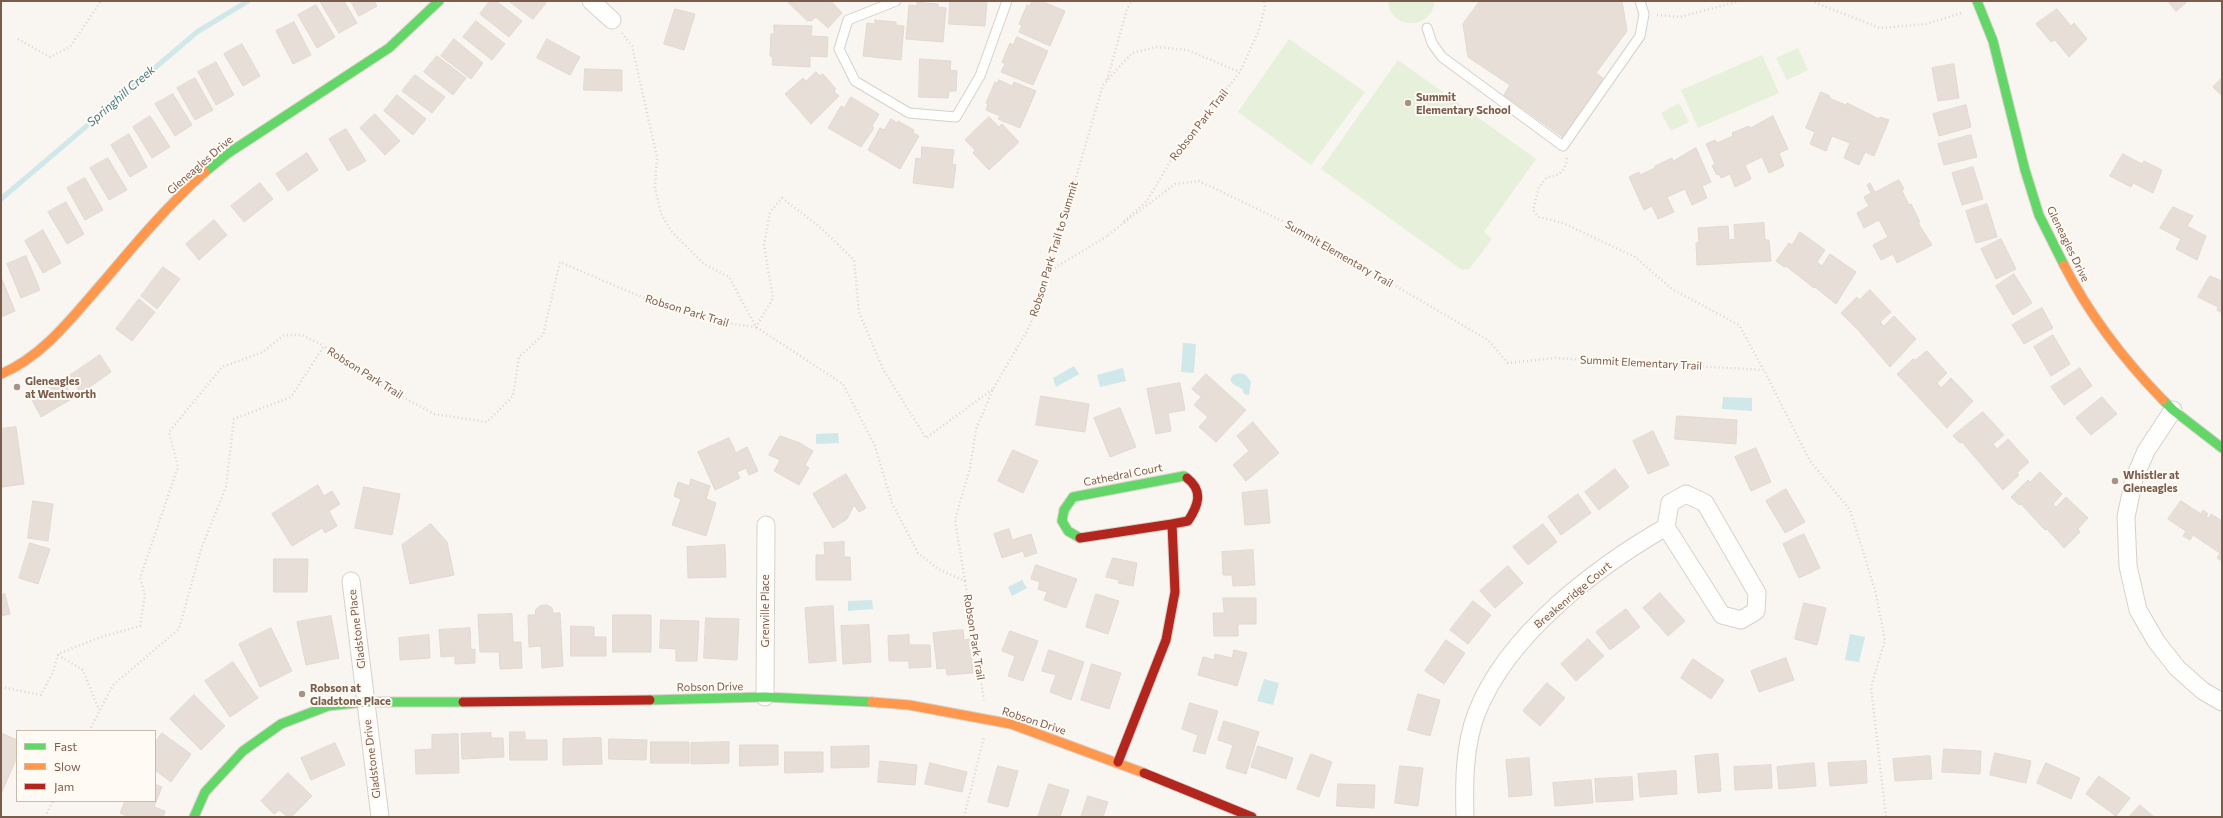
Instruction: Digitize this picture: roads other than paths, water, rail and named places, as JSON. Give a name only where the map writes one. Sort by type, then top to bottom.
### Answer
[{"type":"street","name":"Gleneagles Drive","points":[[1,374],[8,371],[56,337],[150,227],[186,189],[227,154],[389,48],[439,1]]},
{"type":"street","points":[[590,1],[612,20]]},
{"type":"street","name":"Gleneagles Drive","points":[[1977,1],[1993,41],[2025,170],[2039,214],[2060,260],[2081,298],[2138,375],[2173,410],[2222,448]]},
{"type":"street","points":[[2173,410],[2146,451],[2134,479],[2126,517],[2128,566],[2138,610],[2156,641],[2177,668],[2203,690],[2222,702]]},
{"type":"street","name":"Cathedral Court","points":[[1184,476],[1194,482],[1199,493],[1198,507],[1188,520],[1172,524],[1082,539],[1068,533],[1061,521],[1063,508],[1073,497],[1184,476]]},
{"type":"street","points":[[1686,494],[1705,503],[1757,593],[1756,611],[1741,620],[1722,615],[1666,527],[1670,503],[1686,494]]},
{"type":"street","points":[[1118,762],[1166,640],[1175,592],[1172,524]]},
{"type":"street","name":"Grenville Place","points":[[765,697],[766,525]]},
{"type":"street","name":"Breakenridge Court","points":[[1465,817],[1464,787],[1467,753],[1477,713],[1496,675],[1533,629],[1570,595],[1635,545],[1666,527]]},
{"type":"street","name":"Gladstone Place","points":[[351,580],[365,702]]},
{"type":"street","name":"Robson Drive","points":[[194,817],[205,792],[243,751],[281,724],[328,706],[365,702],[609,701],[765,697],[836,699],[924,708],[1011,724],[1118,762],[1252,817]]},
{"type":"street","name":"Gladstone Drive","points":[[365,702],[380,817]]},
{"type":"lane","points":[[896,1],[848,20],[839,49],[855,81],[909,113],[956,117],[980,76],[1007,1]]},
{"type":"lane","points":[[1427,28],[1432,43],[1442,57],[1563,146],[1640,36],[1644,14],[1640,1]]},
{"type":"water","points":[[1183,343],[1196,344],[1194,373],[1181,372]]},
{"type":"water","points":[[1074,366],[1079,374],[1056,387],[1053,378]]},
{"type":"water","points":[[1123,368],[1126,381],[1100,387],[1097,375]]},
{"type":"water","points":[[1240,373],[1246,375],[1251,382],[1249,395],[1244,394],[1242,389],[1233,384],[1230,380],[1233,375]]},
{"type":"water","points":[[1723,397],[1752,398],[1752,411],[1722,409]]},
{"type":"water","points":[[838,433],[839,443],[816,444],[816,434]]},
{"type":"water","points":[[1022,580],[1027,588],[1012,596],[1008,587]]},
{"type":"water","points":[[872,600],[873,609],[848,611],[848,601]]},
{"type":"water","points":[[1850,634],[1865,637],[1859,662],[1845,660]]},
{"type":"water","points":[[1264,679],[1279,683],[1273,705],[1257,701]]},
{"type":"waterway","name":"Springhill Creek","points":[[1,199],[197,32],[248,1]]},
{"type":"place","name":"Summit Elementary School","points":[[1408,103]]},
{"type":"place","name":"Gleneagles at Wentworth","points":[[17,387]]},
{"type":"place","name":"Whistler at Gleneagles","points":[[2115,481]]},
{"type":"place","name":"Robson at Gladstone Place","points":[[302,694]]}]
